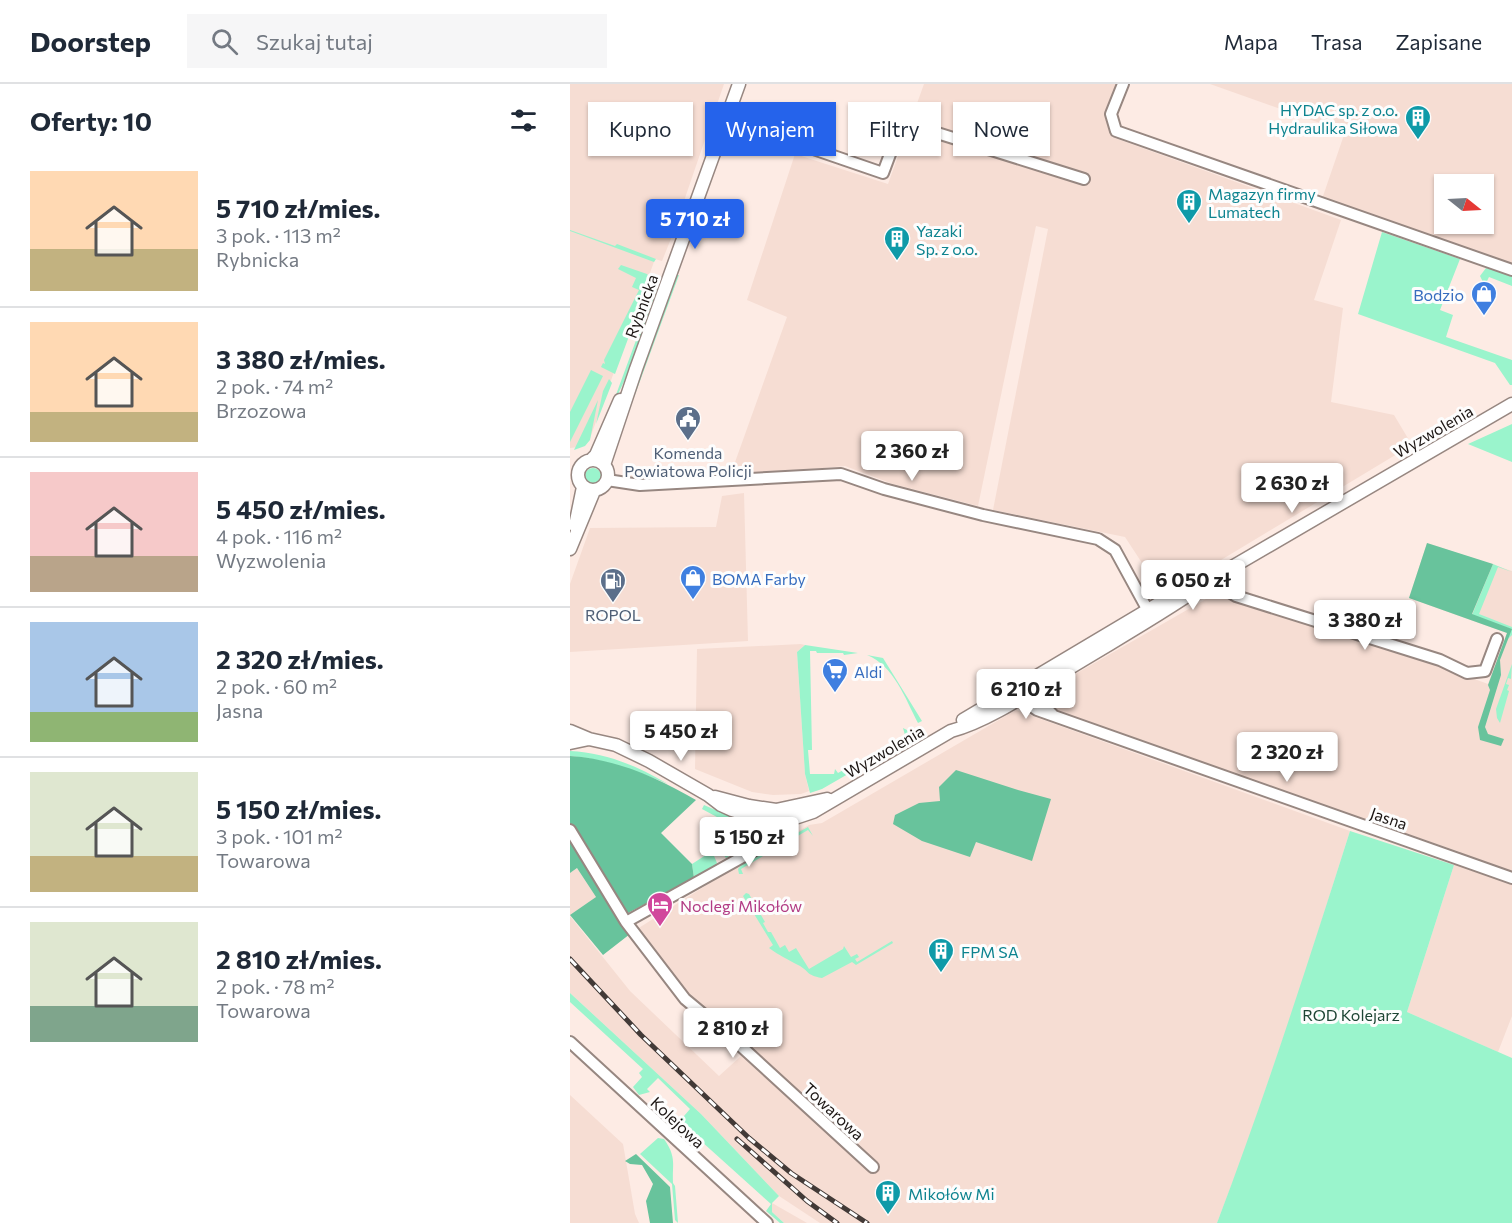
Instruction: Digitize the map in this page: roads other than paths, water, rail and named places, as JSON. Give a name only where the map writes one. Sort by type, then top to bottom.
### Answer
[{"type":"street","name":"Rybnicka","points":[[732,102],[739,84]]},
{"type":"street","points":[[1123,84],[1112,114],[1116,131],[1512,270]]},
{"type":"street","points":[[834,156],[883,173],[902,122],[1084,179]]},
{"type":"street","name":"Rybnicka","points":[[604,465],[713,156]]},
{"type":"street","name":"Rybnicka","points":[[591,460],[596,455],[613,414],[636,369]]},
{"type":"street","name":"Wyzwolenia","points":[[570,731],[589,739],[616,745],[649,761],[708,795],[720,806],[755,817],[806,814],[951,731],[963,728],[1027,690],[1151,614],[1205,576],[1215,577],[1512,404]]},
{"type":"street","points":[[591,460],[604,465],[608,472],[608,480],[602,488],[588,489],[578,480],[579,469],[583,463],[591,460]]},
{"type":"street","points":[[608,480],[640,485],[841,474],[884,489],[983,515],[1098,539],[1115,550],[1151,614]]},
{"type":"street","points":[[571,546],[588,489]]},
{"type":"street","points":[[1215,577],[1223,588],[1236,596],[1440,660],[1467,673],[1485,671],[1497,639]]},
{"type":"street","name":"Jasna","points":[[1027,690],[1032,707],[1512,878]]},
{"type":"street","name":"Wyzwolenia","points":[[570,742],[589,739]]},
{"type":"street","name":"Wyzwolenia","points":[[708,795],[778,814]]},
{"type":"street","points":[[626,922],[776,837],[781,826],[778,814]]},
{"type":"street","points":[[755,817],[762,824],[764,832],[756,848]]},
{"type":"street","name":"Towarowa","points":[[570,830],[626,922],[685,999],[732,1038],[873,1167]]},
{"type":"street","name":"Kolejowa","points":[[570,1042],[767,1223]]},
{"type":"railway","points":[[570,959],[641,1035],[749,1138],[791,1173],[867,1223]]},
{"type":"railway","points":[[737,1139],[807,1201],[837,1223]]},
{"type":"place","name":"HYDAC sp. z o.o. Hydraulika Siłowa","points":[[1418,141]]},
{"type":"place","name":"Magazyn firmy Lumatech","points":[[1189,225]]},
{"type":"place","name":"Yazaki Sp. z o.o.","points":[[897,262]]},
{"type":"place","name":"Bodzio","points":[[1484,317]]},
{"type":"place","name":"Komenda Powiatowa Policji","points":[[688,442]]},
{"type":"place","name":"BOMA Farby","points":[[693,601]]},
{"type":"place","name":"ROPOL","points":[[613,604]]},
{"type":"place","name":"Aldi","points":[[835,694]]},
{"type":"place","name":"Noclegi Mikołów","points":[[660,928]]},
{"type":"place","name":"FPM SA","points":[[941,974]]},
{"type":"place","name":"Mikołów Mi","points":[[888,1216]]},
{"type":"park label","name":"ROD Kolejarz","points":[[1351,1014]]}]
